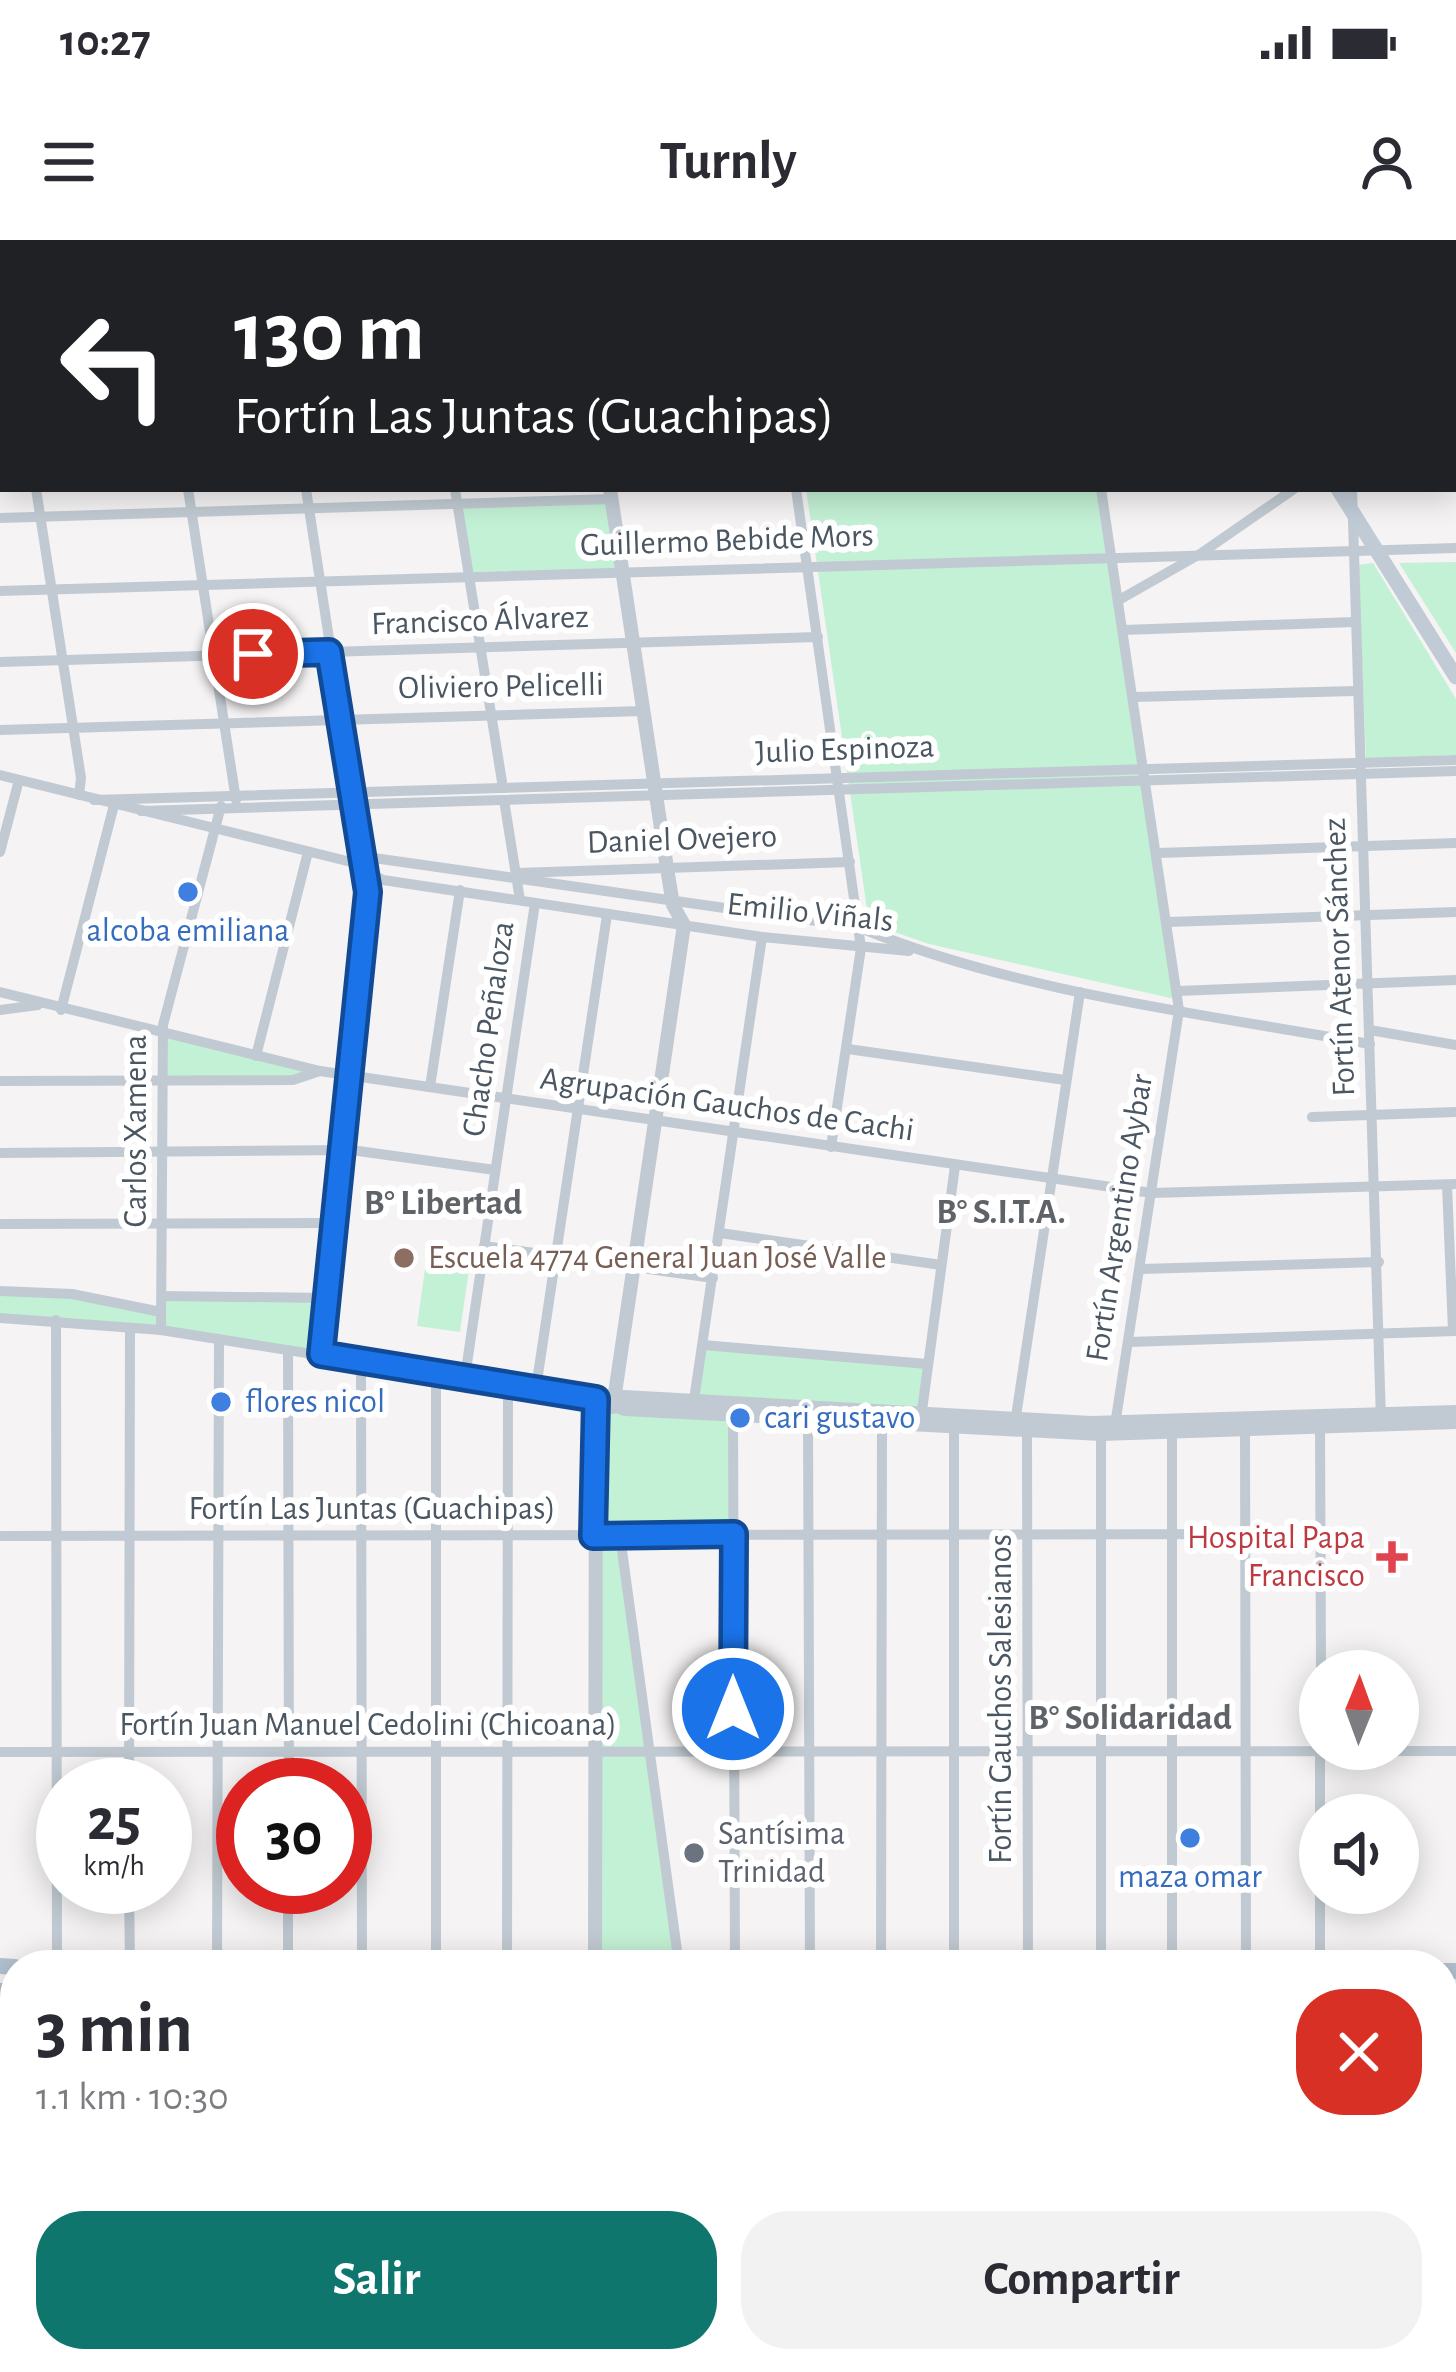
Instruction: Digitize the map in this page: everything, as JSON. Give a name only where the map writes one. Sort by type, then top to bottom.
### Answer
[{"type":"main road","points":[[1340,492],[1456,677]]},
{"type":"street","points":[[36,492],[79,795]]},
{"type":"street","name":"Carlos Xamena","points":[[160,1330],[162,1035],[213,830],[228,803],[226,723],[188,492]]},
{"type":"street","points":[[306,492],[366,871],[321,1354]]},
{"type":"street","name":"Chacho Peñaloza","points":[[456,492],[520,900]]},
{"type":"street","points":[[796,492],[850,862],[851,926],[861,948],[831,1147]]},
{"type":"street","name":"Fortín Argentino Aybar","points":[[1100,1950],[1101,1535],[1108,1429],[1129,1342],[1179,1010],[1101,492]]},
{"type":"street","points":[[1118,600],[1200,554],[1290,492]]},
{"type":"street","name":"Fortín Atenor Sánchez","points":[[1352,492],[1381,1419]]},
{"type":"street","points":[[0,518],[611,494],[673,904],[684,925],[613,1401]]},
{"type":"street","name":"Guillermo Bebide Mors","points":[[0,590],[1456,548]]},
{"type":"street","points":[[1124,630],[1354,622]]},
{"type":"street","name":"Francisco Álvarez","points":[[0,662],[818,637]]},
{"type":"street","points":[[1135,698],[1355,691]]},
{"type":"street","name":"Oliviero Pelicelli","points":[[0,730],[643,711]]},
{"type":"street","name":"Julio Espinoza","points":[[1359,769],[1456,760]]},
{"type":"street","name":"Julio Espinoza","points":[[228,803],[1359,769],[1456,771]]},
{"type":"street","name":"Emilio Viñals","points":[[0,775],[308,852],[382,880],[757,936],[918,952]]},
{"type":"street","points":[[0,852],[19,780]]},
{"type":"street","points":[[94,800],[228,803]]},
{"type":"street","points":[[141,812],[228,803]]},
{"type":"street","points":[[61,1010],[114,805]]},
{"type":"street","points":[[1157,853],[1456,843]]},
{"type":"street","points":[[256,1056],[308,852]]},
{"type":"street","name":"Emilio Viñals","points":[[360,856],[851,926],[918,952]]},
{"type":"street","name":"Daniel Ovejero","points":[[517,875],[850,862]]},
{"type":"street","points":[[430,1087],[460,890]]},
{"type":"street","name":"Chacho Peñaloza","points":[[465,1377],[535,902]]},
{"type":"street","points":[[1168,922],[1456,912]]},
{"type":"street","points":[[694,1400],[734,1134],[757,936],[753,914]]},
{"type":"street","points":[[536,1388],[607,915]]},
{"type":"street","points":[[821,944],[851,926]]},
{"type":"street","points":[[918,952],[1080,992],[1179,1010],[1456,1046]]},
{"type":"street","points":[[1178,991],[1456,980]]},
{"type":"street","name":"Agrupación Gauchos de Cachi","points":[[0,992],[320,1071],[1152,1193],[1452,1185]]},
{"type":"street","name":"Fortín Gauchos Salesianos","points":[[1028,1950],[1028,1536],[1019,1428],[1080,992]]},
{"type":"street","points":[[0,1010],[40,1004]]},
{"type":"street","points":[[848,1049],[1065,1080]]},
{"type":"street","points":[[0,1081],[293,1080],[320,1071]]},
{"type":"street","points":[[1312,1117],[1456,1112]]},
{"type":"street","points":[[0,1153],[341,1151],[495,1170]]},
{"type":"street","points":[[920,1420],[955,1166]]},
{"type":"street","points":[[1129,1342],[1454,1331],[1452,1185]]},
{"type":"street","points":[[0,1224],[334,1222]]},
{"type":"street","points":[[720,1233],[941,1264]]},
{"type":"street","points":[[484,1246],[713,1278]]},
{"type":"street","points":[[1141,1269],[1379,1262]]},
{"type":"street","points":[[0,1291],[72,1294],[161,1312]]},
{"type":"street","points":[[162,1296],[327,1298]]},
{"type":"street","points":[[0,1318],[160,1330],[733,1416],[808,1413],[1019,1428]]},
{"type":"street","points":[[56,1320],[57,1950]]},
{"type":"street","points":[[129,1758],[130,1330]]},
{"type":"street","points":[[217,1950],[219,1339]]},
{"type":"street","points":[[703,1345],[927,1364]]},
{"type":"street","points":[[289,1350],[289,1758]]},
{"type":"street","points":[[362,1361],[362,1950]]},
{"type":"street","points":[[436,1372],[436,1950]]},
{"type":"street","points":[[507,1950],[508,1383]]},
{"type":"street","points":[[595,1950],[596,1399]]},
{"type":"street","points":[[613,1401],[694,1400],[882,1424],[920,1420],[953,1429],[1172,1432],[1320,1421]]},
{"type":"street","points":[[1108,1429],[1456,1412]]},
{"type":"street","points":[[808,1413],[810,1950]]},
{"type":"street","points":[[733,1416],[735,1950]]},
{"type":"street","points":[[1381,1419],[1456,1422]]},
{"type":"street","points":[[1320,1421],[1321,1650]]},
{"type":"street","points":[[881,1950],[882,1424]]},
{"type":"street","points":[[953,1429],[954,1950]]},
{"type":"street","points":[[1244,1430],[1246,1950]]},
{"type":"street","points":[[1172,1432],[1172,1950]]},
{"type":"street","name":"Fortín Las Juntas (Guachipas)","points":[[0,1536],[1321,1534]]},
{"type":"street","points":[[620,1536],[677,1950]]},
{"type":"street","name":"Fortín Juan Manuel Cedolini (Chicoana)","points":[[1419,1751],[1456,1751]]},
{"type":"street","name":"Fortín Juan Manuel Cedolini (Chicoana)","points":[[0,1752],[1299,1752]]},
{"type":"street","points":[[130,1914],[130,1950]]},
{"type":"street","points":[[288,1914],[288,1950]]},
{"type":"street","points":[[1320,1914],[1320,1950]]},
{"type":"green space","points":[[806,492],[1096,492],[1175,999],[929,944],[869,923]]},
{"type":"green space","points":[[608,501],[618,569],[472,572],[463,507]]},
{"type":"green space","points":[[1456,562],[1456,653],[1399,563]]},
{"type":"green space","points":[[1373,563],[1456,699],[1456,755],[1366,758],[1358,565]]},
{"type":"green space","points":[[162,1035],[320,1071],[307,1079],[163,1082]]},
{"type":"green space","points":[[426,1262],[469,1269],[460,1332],[417,1326]]},
{"type":"green space","points":[[47,1291],[161,1311],[162,1296],[327,1298],[321,1355],[161,1330],[0,1318],[0,1292]]},
{"type":"green space","points":[[703,1345],[927,1364],[921,1413],[694,1400]]},
{"type":"green space","points":[[598,1405],[733,1416],[734,1535],[593,1536]]},
{"type":"green space","points":[[618,1539],[647,1749],[596,1749],[595,1540]]},
{"type":"green space","points":[[597,1755],[649,1755],[676,1950],[597,1950]]},
{"type":"place","name":"alcoba emiliana","points":[[188,892]]},
{"type":"place","name":"Escuela 4774 General Juan José Valle","points":[[404,1258]]},
{"type":"place","name":"flores nicol","points":[[221,1402]]},
{"type":"place","name":"cari gustavo","points":[[740,1418]]},
{"type":"place","name":"Hospital Papa Francisco","points":[[1392,1557]]},
{"type":"place","name":"maza omar","points":[[1190,1838]]},
{"type":"place","name":"Santísima Trinidad","points":[[694,1853]]},
{"type":"district","name":"B° Libertad","points":[[443,1203]]},
{"type":"district","name":"B° S.I.T.A.","points":[[1001,1212]]},
{"type":"district","name":"B° Solidaridad","points":[[1130,1718]]},
{"type":"route","points":[[253,654],[329,652],[366,871],[368,892],[321,1354],[596,1399],[593,1536],[734,1534],[733,1709]]}]
